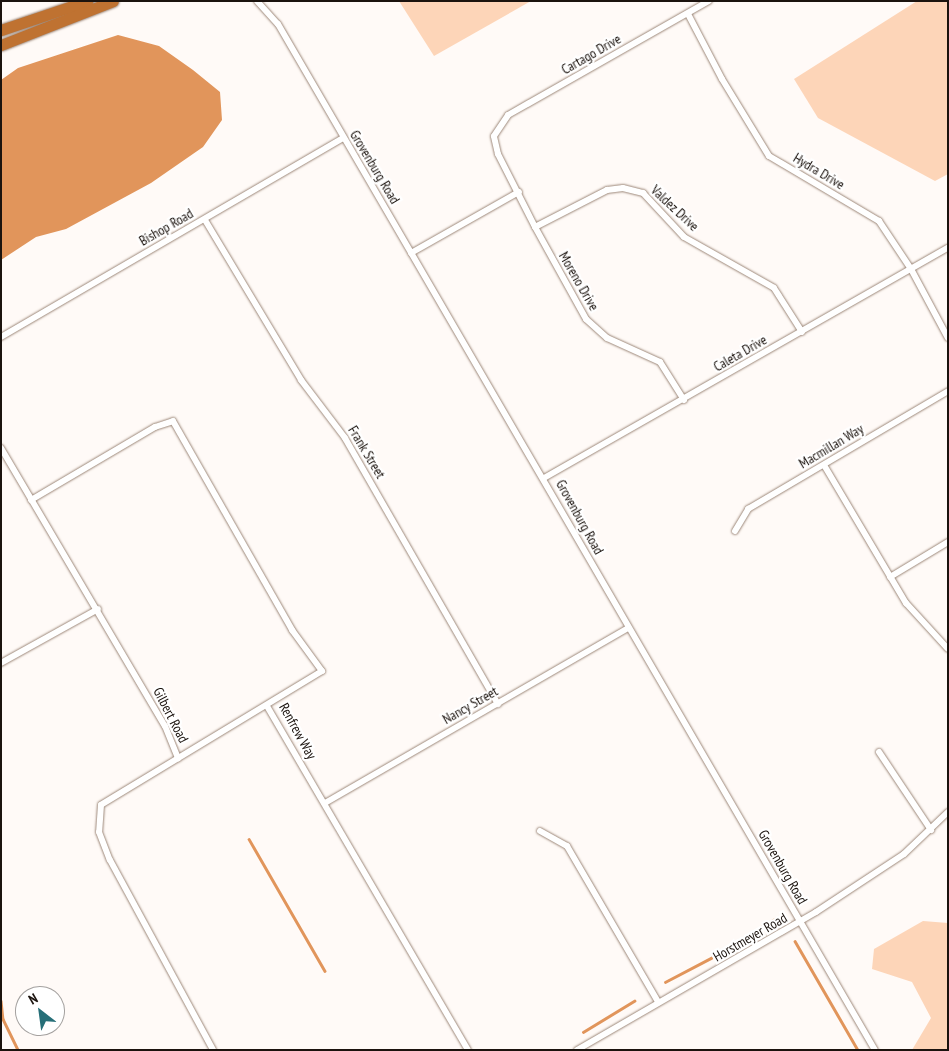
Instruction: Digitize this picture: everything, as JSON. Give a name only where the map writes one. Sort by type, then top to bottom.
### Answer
[{"type":"highway","points":[[1,30],[87,1]]},
{"type":"highway","points":[[1,45],[113,1]]},
{"type":"street","name":"Grovenburg Road","points":[[257,1],[278,24],[343,138],[544,478],[628,628],[874,1050]]},
{"type":"street","name":"Cartago Drive","points":[[494,136],[508,115],[709,1]]},
{"type":"street","name":"Hydra Drive","points":[[688,14],[722,79],[769,156],[878,221],[911,269],[948,338]]},
{"type":"street","name":"Moreno Drive","points":[[494,136],[498,154],[534,227],[592,327],[607,338],[660,362],[684,400]]},
{"type":"street","name":"Bishop Road","points":[[1,337],[343,138]]},
{"type":"street","name":"Valdez Drive","points":[[534,227],[607,190],[624,188],[643,193],[684,236],[774,288],[802,332]]},
{"type":"street","points":[[411,253],[518,192]]},
{"type":"street","name":"Frank Street","points":[[205,220],[301,380],[345,438],[498,704]]},
{"type":"street","name":"Caleta Drive","points":[[544,478],[948,248]]},
{"type":"street","name":"Macmillan Way","points":[[735,531],[748,508],[948,391]]},
{"type":"street","name":"Renfrew Way","points":[[31,500],[155,427],[174,421],[292,630],[322,671],[267,706],[468,1050]]},
{"type":"street","name":"Gilbert Road","points":[[1,448],[98,609],[165,726],[178,758],[101,805],[100,832],[110,860],[213,1050]]},
{"type":"street","points":[[824,465],[906,603],[948,649]]},
{"type":"street","points":[[890,577],[948,542]]},
{"type":"street","points":[[1,663],[98,609]]},
{"type":"street","name":"Nancy Street","points":[[324,803],[628,628]]},
{"type":"street","points":[[178,758],[267,706]]},
{"type":"street","points":[[879,752],[931,830]]},
{"type":"street","name":"Horstmeyer Road","points":[[577,1050],[800,922],[881,870],[931,830],[947,814]]},
{"type":"street","points":[[540,831],[567,846],[658,1002]]},
{"type":"shaded area","points":[[399,1],[531,1],[434,56]]},
{"type":"shaded area","points":[[917,1],[948,1],[948,174],[935,181],[818,118],[794,79]]},
{"type":"shaded area","points":[[118,35],[159,46],[220,92],[222,120],[203,147],[151,183],[66,229],[36,237],[1,260],[1,80],[18,68]]},
{"type":"shaded area","points":[[923,921],[948,923],[948,1050],[912,1050],[931,1018],[912,982],[872,969],[874,949]]},
{"type":"waterway","points":[[249,839],[325,971]]},
{"type":"waterway","points":[[761,927],[775,919],[784,921]]},
{"type":"waterway","points":[[795,941],[858,1050]]},
{"type":"waterway","points":[[733,945],[738,942]]},
{"type":"waterway","points":[[665,982],[711,958]]},
{"type":"waterway","points":[[1,1001],[3,1019],[18,1050]]},
{"type":"waterway","points":[[583,1032],[634,1001]]}]
